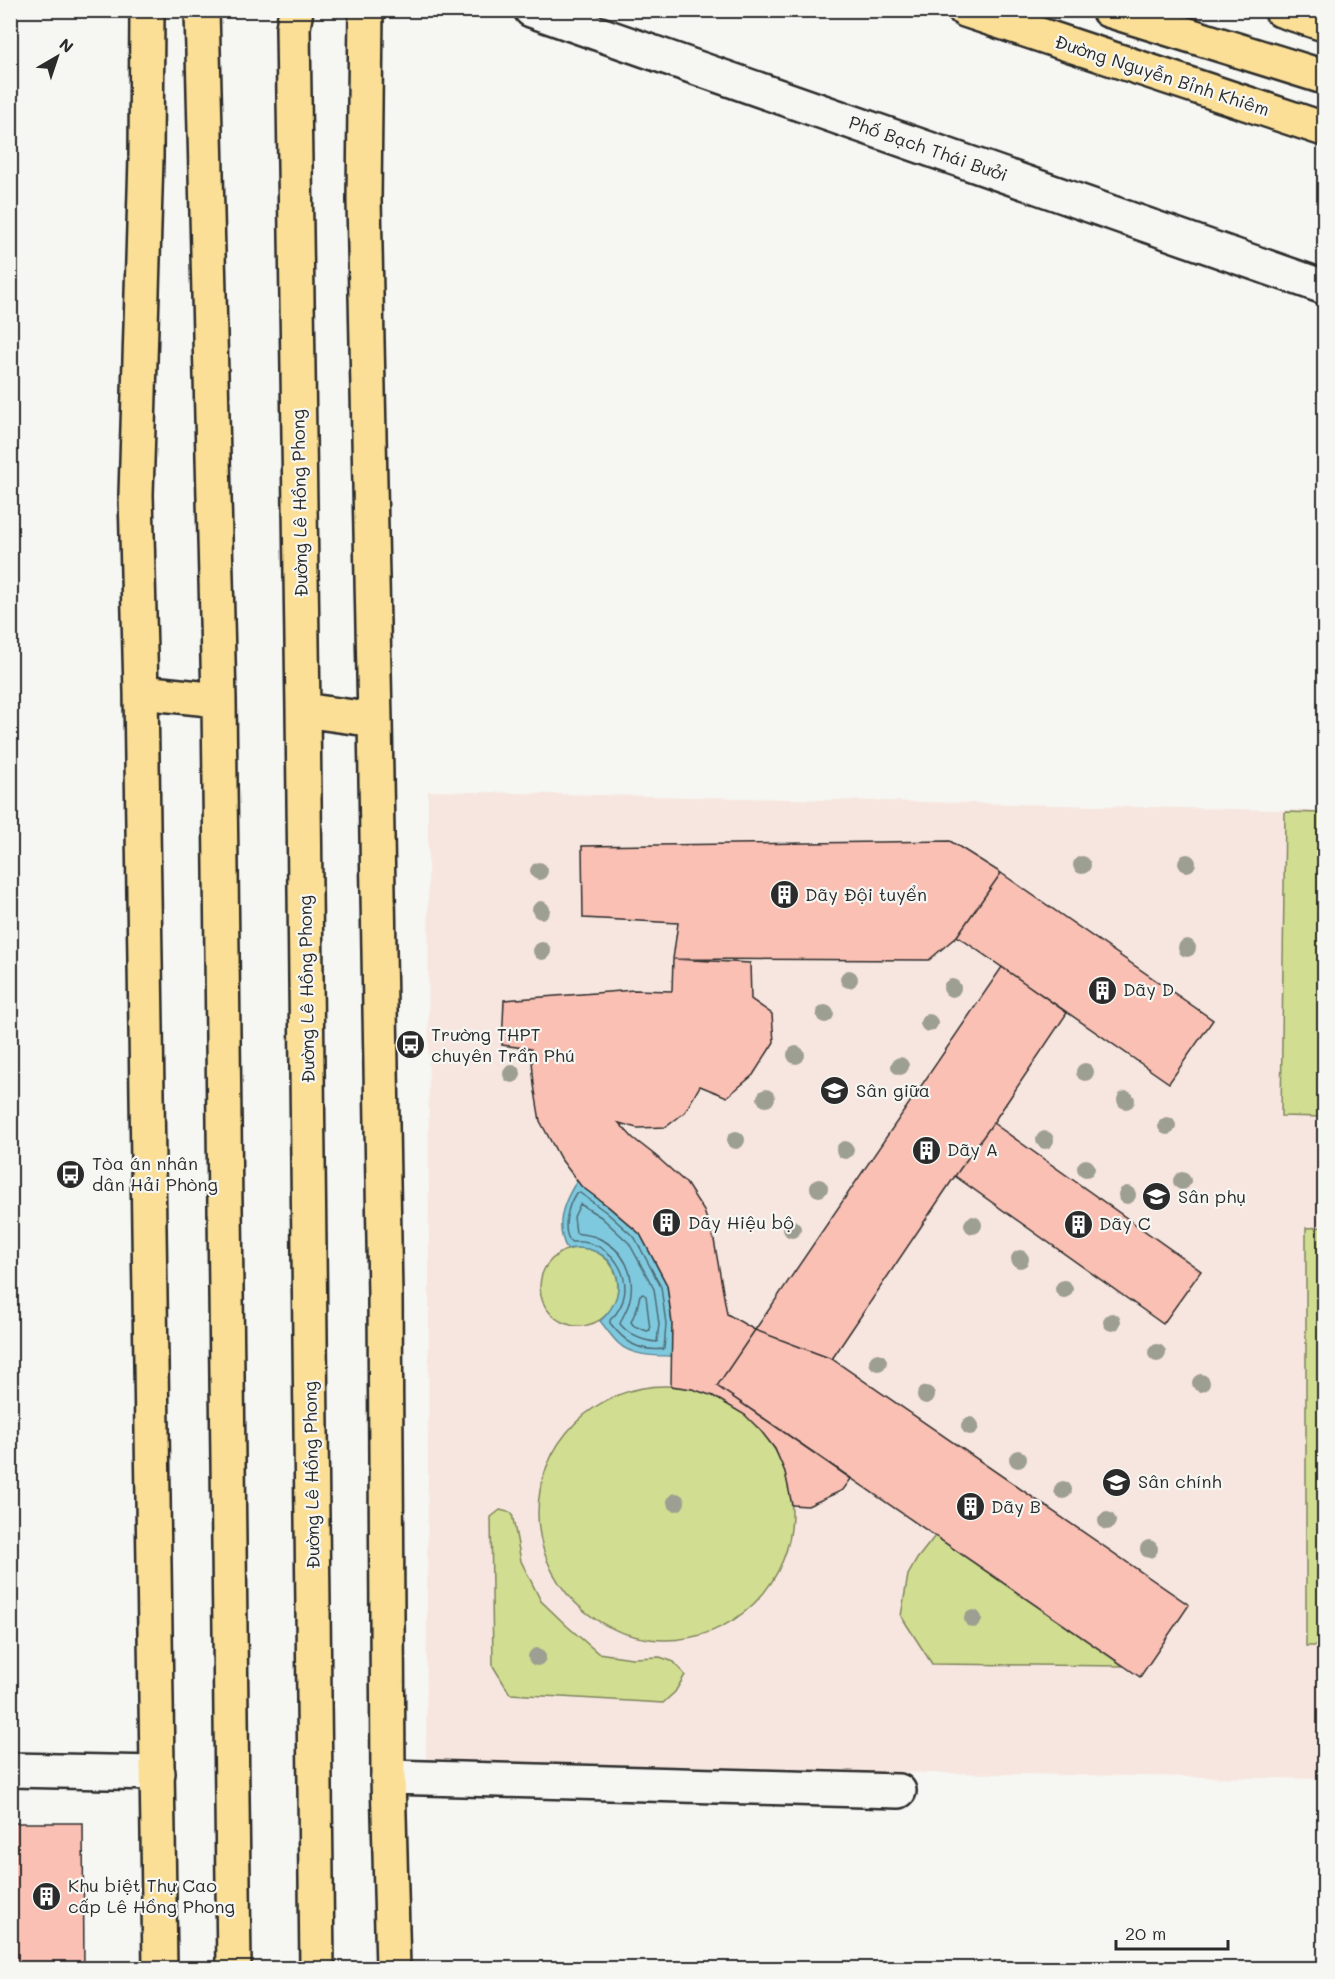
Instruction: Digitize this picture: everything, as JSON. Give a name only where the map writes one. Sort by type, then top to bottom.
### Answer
[{"type":"main road","points":[[147,10],[146,158],[136,495],[160,1968]]},
{"type":"main road","points":[[202,10],[219,700],[234,1968]]},
{"type":"main road","name":"Đường Lê Hồng Phong","points":[[296,10],[293,28],[303,710],[316,1968]]},
{"type":"main road","points":[[366,10],[364,190],[385,1309],[388,1777],[393,1968]]},
{"type":"main road","name":"Đường Nguyễn Bỉnh Khiêm","points":[[965,10],[1324,129]]},
{"type":"main road","points":[[1108,10],[1324,77]]},
{"type":"main road","points":[[1281,10],[1324,24]]},
{"type":"main road","points":[[141,692],[219,700]]},
{"type":"main road","points":[[303,710],[375,720]]},
{"type":"street","name":"Phố Bạch Thái Bưởi","points":[[531,10],[1324,287]]},
{"type":"street","points":[[10,1770],[158,1773]]},
{"type":"street","points":[[388,1777],[899,1791]]},
{"type":"shaded area","points":[[428,791],[1324,811],[1324,1779],[426,1765],[429,1298]]},
{"type":"green space","points":[[1285,812],[1324,813],[1324,1117],[1281,1116]]},
{"type":"green space","points":[[1324,1227],[1324,1646],[1306,1646],[1306,1228]]},
{"type":"green space","points":[[579,1248],[594,1251],[607,1259],[615,1272],[618,1287],[615,1302],[607,1315],[594,1323],[579,1326],[564,1323],[551,1315],[543,1302],[540,1287],[543,1272],[551,1259],[564,1251]]},
{"type":"green space","points":[[665,1386],[690,1389],[714,1396],[725,1401],[755,1423],[777,1453],[782,1464],[789,1488],[792,1513],[789,1538],[782,1562],[777,1573],[755,1603],[725,1625],[714,1630],[690,1637],[665,1640],[640,1637],[616,1630],[605,1625],[575,1603],[553,1573],[548,1562],[541,1538],[538,1513],[541,1488],[548,1464],[553,1453],[575,1423],[605,1401],[616,1396],[640,1389]]},
{"type":"green space","points":[[500,1510],[512,1513],[521,1561],[541,1601],[567,1626],[598,1653],[632,1658],[660,1657],[674,1662],[685,1675],[675,1692],[663,1703],[510,1694],[493,1666],[491,1517]]},
{"type":"green space","points":[[935,1536],[1123,1666],[932,1664],[901,1616],[908,1575]]},
{"type":"water","points":[[577,1181],[640,1234],[667,1285],[672,1323],[672,1356],[629,1351],[618,1343],[600,1321],[611,1309],[617,1296],[618,1282],[615,1270],[608,1260],[584,1249],[567,1249],[563,1240],[562,1214]]},
{"type":"building","name":"Dãy Đội tuyển","points":[[950,841],[1001,873],[957,936],[929,960],[673,959],[678,923],[583,918],[582,846]]},
{"type":"building","name":"Dãy D","points":[[1001,873],[1213,1020],[1169,1083],[957,936]]},
{"type":"building","name":"Dãy Hiệu bộ","points":[[673,959],[750,963],[751,999],[772,1014],[774,1042],[753,1075],[727,1097],[700,1086],[685,1112],[666,1127],[637,1128],[619,1123],[633,1138],[686,1183],[704,1211],[714,1240],[727,1314],[755,1330],[717,1386],[851,1479],[843,1490],[808,1506],[792,1505],[785,1472],[775,1449],[745,1415],[713,1396],[692,1389],[671,1386],[672,1323],[667,1285],[640,1234],[581,1186],[560,1158],[540,1121],[531,1049],[502,1045],[504,1000],[634,990],[672,991]]},
{"type":"building","name":"Dãy A","points":[[1002,967],[1067,1013],[993,1123],[832,1359],[755,1330]]},
{"type":"building","name":"Dãy C","points":[[993,1123],[1201,1271],[1163,1324],[955,1176]]},
{"type":"building","name":"Dãy B","points":[[755,1330],[832,1359],[1189,1605],[1140,1677],[717,1386]]},
{"type":"building","name":"Khu biệt Thự Cao cấp Lê Hồng Phong","points":[[10,1823],[83,1823],[84,1968],[10,1968]]},
{"type":"place","name":"Dãy Đội tuyển","points":[[784,895]]},
{"type":"place","name":"Dãy D","points":[[1102,990]]},
{"type":"place","name":"Trường THPT chuyên Trần Phú","points":[[410,1045]]},
{"type":"place","name":"Sân giữa","points":[[835,1091]]},
{"type":"place","name":"Dãy A","points":[[926,1150]]},
{"type":"place","name":"Tòa án nhân dân Hải Phòng","points":[[71,1174]]},
{"type":"place","name":"Sân phụ","points":[[1157,1197]]},
{"type":"place","name":"Dãy Hiệu bộ","points":[[667,1223]]},
{"type":"place","name":"Dãy C","points":[[1078,1224]]},
{"type":"place","name":"Sân chính","points":[[1117,1482]]},
{"type":"place","name":"Dãy B","points":[[970,1507]]},
{"type":"place","name":"Khu biệt Thự Cao cấp Lê Hồng Phong","points":[[47,1896]]}]
